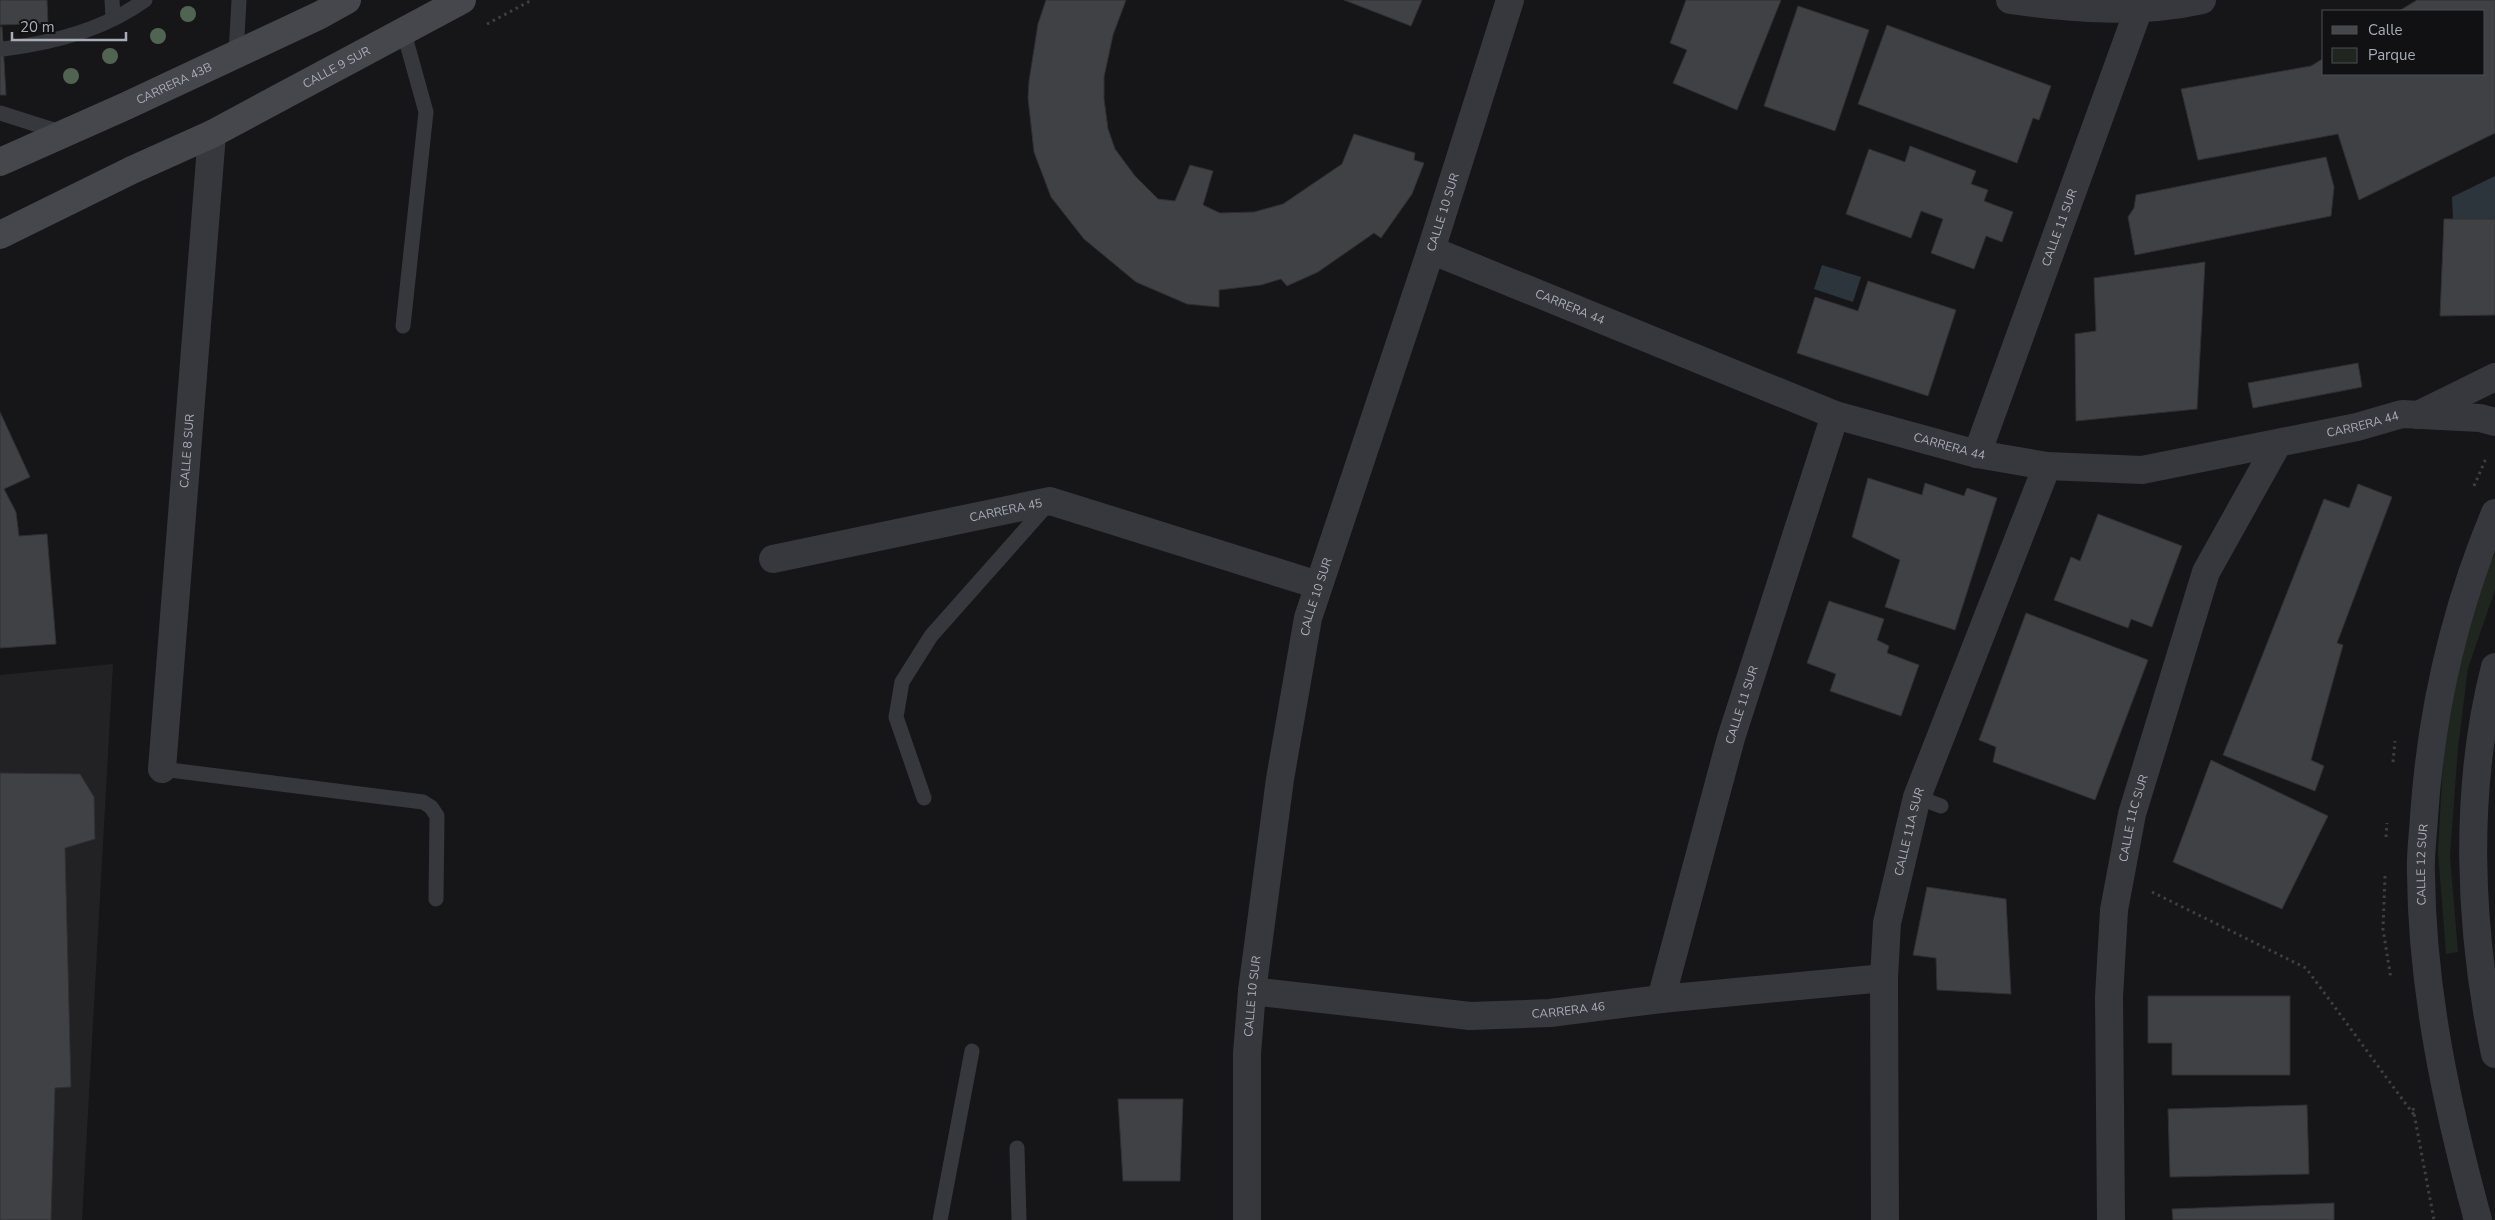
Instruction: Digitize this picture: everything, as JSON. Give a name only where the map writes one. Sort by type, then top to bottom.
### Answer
[{"type":"main road","name":"CARRERA 43B","points":[[0,162],[236,54],[345,0]]},
{"type":"main road","name":"CALLE 9 SUR","points":[[212,134],[404,33],[462,0]]},
{"type":"main road","points":[[0,236],[132,170],[212,134]]},
{"type":"street","name":"CALLE 10 SUR","points":[[1247,1220],[1247,1054],[1252,991],[1280,778],[1308,618],[1431,250],[1510,0]]},
{"type":"street","points":[[2010,0],[2056,6],[2202,0]]},
{"type":"street","name":"CALLE 11 SUR","points":[[1977,454],[2140,4]]},
{"type":"street","name":"CALLE 8 SUR","points":[[162,769],[212,134]]},
{"type":"street","name":"CARRERA 44","points":[[1431,250],[1835,415],[1977,454],[2047,466],[2142,470],[2356,427],[2402,414],[2480,418],[2495,422]]},
{"type":"street","points":[[2418,415],[2495,377]]},
{"type":"street","name":"CALLE 11 SUR","points":[[1661,999],[1732,738],[1835,415]]},
{"type":"street","name":"CALLE 11C SUR","points":[[2111,1220],[2110,997],[2114,910],[2132,814],[2206,572],[2278,443]]},
{"type":"street","name":"CALLE 11A SUR","points":[[1885,1220],[1884,978],[1887,923],[2047,466]]},
{"type":"street","name":"CARRERA 45","points":[[774,559],[1050,501],[1318,585]]},
{"type":"street","name":"CALLE 12 SUR","points":[[2478,1220],[2446,1091],[2431,1011],[2421,873],[2426,780],[2437,701],[2450,642],[2465,590],[2495,513]]},
{"type":"street","points":[[2495,667],[2484,712],[2473,831],[2483,996],[2495,1054]]},
{"type":"street","name":"CARRERA 46","points":[[1252,991],[1470,1016],[1550,1012],[1661,999],[1884,978]]},
{"type":"lane","points":[[112,0],[113,18]]},
{"type":"lane","points":[[2,49],[50,43],[78,34],[146,0]]},
{"type":"lane","points":[[236,54],[239,0]]},
{"type":"lane","points":[[403,326],[426,112],[404,33]]},
{"type":"lane","points":[[0,113],[63,134]]},
{"type":"lane","points":[[924,798],[896,717],[902,682],[931,636],[1050,501]]},
{"type":"lane","points":[[162,769],[423,802],[431,807],[437,816],[436,899]]},
{"type":"lane","points":[[940,1220],[972,1050]]},
{"type":"lane","points":[[1017,1148],[1019,1220]]},
{"type":"path","points":[[2120,876],[2306,968],[2414,1116]]},
{"type":"shaded area","points":[[2495,176],[2495,219],[2453,219],[2452,197]]},
{"type":"shaded area","points":[[1822,265],[1861,277],[1853,302],[1814,289]]},
{"type":"shaded area","points":[[113,664],[82,1220],[0,1220],[0,675]]},
{"type":"green space","points":[[2495,554],[2495,590],[2468,668],[2458,748],[2450,856],[2458,952],[2446,954],[2438,852],[2444,742],[2455,664],[2488,565]]},
{"type":"building","points":[[0,0],[47,0],[48,23],[0,25]]},
{"type":"building","points":[[1046,0],[1126,0],[1113,35],[1104,77],[1104,99],[1108,129],[1115,149],[1135,176],[1158,199],[1175,201],[1190,165],[1213,171],[1203,205],[1220,213],[1254,212],[1283,204],[1342,164],[1354,134],[1415,153],[1414,160],[1424,163],[1412,194],[1381,238],[1374,233],[1318,272],[1287,286],[1281,279],[1261,285],[1219,290],[1219,307],[1187,304],[1136,282],[1084,239],[1051,197],[1034,152],[1028,98],[1029,81],[1038,24]]},
{"type":"building","points":[[1344,0],[1422,0],[1411,26]]},
{"type":"building","points":[[1686,0],[1781,0],[1737,110],[1673,83],[1687,50],[1670,43]]},
{"type":"building","points":[[2417,0],[2495,0],[2495,133],[2359,200],[2338,134],[2198,160],[2181,89],[2311,66],[2322,59],[2322,75],[2485,75],[2485,10],[2401,10]]},
{"type":"building","points":[[1798,6],[1869,30],[1835,131],[1764,106]]},
{"type":"building","points":[[1887,25],[2051,86],[2039,120],[2033,118],[2017,163],[1858,104]]},
{"type":"building","points":[[0,27],[2,27],[6,95],[0,95]]},
{"type":"building","points":[[1910,146],[1976,171],[1971,184],[1988,190],[1984,201],[2013,212],[2002,242],[1986,236],[1974,269],[1931,253],[1943,219],[1921,211],[1911,238],[1846,214],[1869,149],[1905,162]]},
{"type":"building","points":[[2326,157],[2334,187],[2331,216],[2135,255],[2128,217],[2134,208],[2136,195]]},
{"type":"building","points":[[2444,219],[2495,219],[2495,315],[2440,316]]},
{"type":"building","points":[[2205,262],[2197,409],[2076,421],[2075,334],[2096,331],[2094,278]]},
{"type":"building","points":[[1868,281],[1956,310],[1928,396],[1797,353],[1815,297],[1858,311]]},
{"type":"building","points":[[2358,363],[2362,387],[2253,408],[2248,383]]},
{"type":"building","points":[[0,412],[30,477],[4,489],[16,512],[19,536],[47,534],[56,644],[0,648]]},
{"type":"building","points":[[1868,478],[1922,495],[1925,483],[1964,496],[1967,488],[1997,498],[1955,630],[1885,607],[1900,560],[1852,537]]},
{"type":"building","points":[[2358,484],[2392,497],[2337,643],[2343,645],[2311,760],[2324,766],[2315,791],[2223,755],[2324,499],[2349,508]]},
{"type":"building","points":[[2098,514],[2182,546],[2152,627],[2131,619],[2128,628],[2054,600],[2071,557],[2080,561]]},
{"type":"building","points":[[1829,601],[1884,619],[1877,640],[1889,646],[1887,653],[1919,665],[1901,716],[1830,691],[1836,674],[1807,663]]},
{"type":"building","points":[[2026,613],[2148,660],[2095,800],[1993,762],[1996,747],[1979,740]]},
{"type":"building","points":[[2211,760],[2328,816],[2282,909],[2173,862]]},
{"type":"building","points":[[0,773],[80,774],[94,797],[95,839],[65,848],[71,1087],[55,1088],[51,1220],[0,1220]]},
{"type":"building","points":[[1927,887],[2006,899],[2011,994],[1937,990],[1936,958],[1913,955]]},
{"type":"building","points":[[2148,996],[2290,996],[2290,1075],[2172,1075],[2172,1043],[2148,1043]]},
{"type":"building","points":[[1118,1099],[1183,1099],[1180,1181],[1123,1181]]},
{"type":"building","points":[[2307,1105],[2309,1174],[2170,1177],[2168,1109]]},
{"type":"building","points":[[2334,1203],[2334,1220],[2173,1220],[2172,1209]]}]
